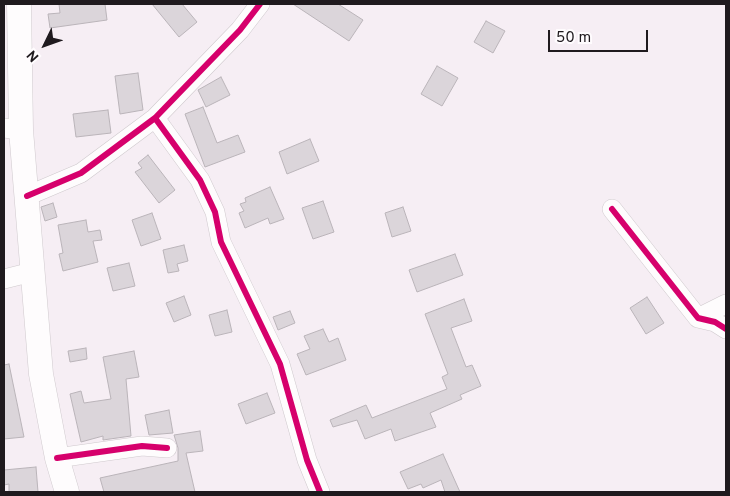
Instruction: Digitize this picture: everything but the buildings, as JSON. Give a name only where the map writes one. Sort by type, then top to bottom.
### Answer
[{"type":"main road","points":[[19,4],[13,129],[27,196],[41,374],[57,458],[67,492]]},
{"type":"street","points":[[27,196],[81,173],[155,118],[240,30],[260,4]]},
{"type":"street","points":[[155,118],[200,180],[215,212],[221,242],[280,364],[307,460],[320,492]]},
{"type":"street","points":[[612,208],[698,318],[715,322],[726,329]]},
{"type":"street","points":[[4,279],[32,272]]},
{"type":"street","points":[[698,318],[726,304]]},
{"type":"street","points":[[57,458],[142,446],[167,448]]},
{"type":"cycle path","points":[[27,196],[81,173],[155,118],[240,30],[260,4]]},
{"type":"cycle path","points":[[155,118],[200,180],[215,212],[221,242],[280,364],[307,460],[320,492]]},
{"type":"cycle path","points":[[612,209],[698,318],[715,322],[726,329]]},
{"type":"cycle path","points":[[57,458],[142,446],[167,448]]}]
